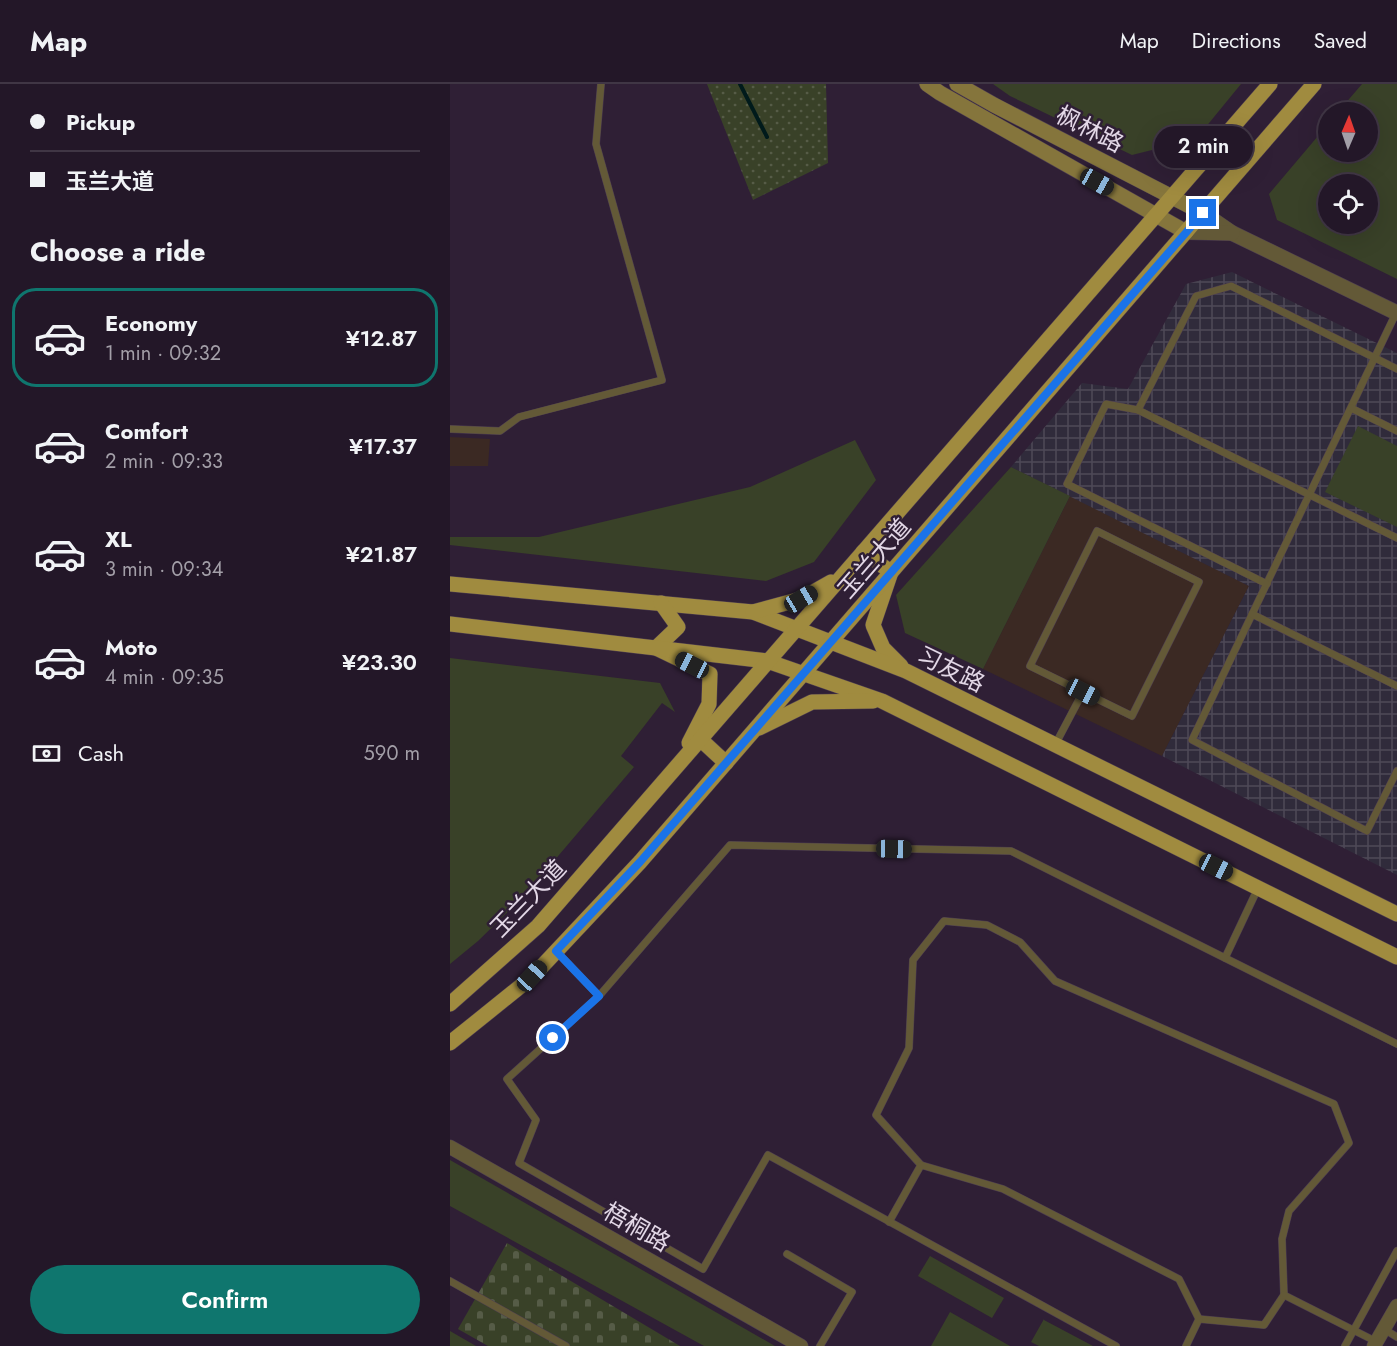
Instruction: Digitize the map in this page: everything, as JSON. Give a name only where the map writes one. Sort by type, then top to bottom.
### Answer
[{"type":"main road","name":"枫林路","points":[[927,84],[1186,232]]},
{"type":"main road","name":"枫林路","points":[[957,84],[1203,213]]},
{"type":"main road","name":"玉兰大道","points":[[450,1004],[538,926],[1270,84]]},
{"type":"main road","name":"玉兰大道","points":[[450,1043],[532,976],[640,862],[1314,84]]},
{"type":"main road","points":[[863,552],[891,572],[873,625],[883,648],[906,671]]},
{"type":"main road","points":[[753,612],[801,599],[843,575]]},
{"type":"main road","name":"习友路","points":[[450,584],[753,612],[906,671],[1397,915]]},
{"type":"main road","points":[[656,648],[678,627],[661,603]]},
{"type":"main road","points":[[450,624],[767,661],[882,701],[1397,957]]},
{"type":"main road","points":[[656,648],[710,674],[709,704],[679,764]]},
{"type":"main road","points":[[753,731],[812,702],[882,701]]},
{"type":"main road","points":[[700,739],[726,763]]},
{"type":"street","points":[[1203,213],[1232,233],[1397,313]]},
{"type":"street","points":[[1186,232],[1232,233]]},
{"type":"street","name":"梧桐路","points":[[450,1147],[801,1346]]},
{"type":"street","points":[[1378,1339],[1397,1306]]},
{"type":"lane","points":[[450,429],[500,431],[519,417],[662,380],[596,144],[601,84]]},
{"type":"lane","points":[[1138,410],[1196,296],[1231,286],[1397,369]]},
{"type":"lane","points":[[1397,313],[1192,740],[1367,831],[1397,771]]},
{"type":"lane","points":[[1267,584],[1067,484],[1106,404],[1138,410],[1397,538]]},
{"type":"lane","points":[[1351,408],[1397,431]]},
{"type":"lane","points":[[1098,531],[1199,582],[1132,716],[1083,692],[1030,666],[1098,531]]},
{"type":"lane","points":[[1252,614],[1397,686]]},
{"type":"lane","points":[[1055,745],[1083,692]]},
{"type":"lane","points":[[1116,1346],[768,1155],[703,1269],[519,1163],[536,1120],[507,1079],[599,996],[730,845],[1011,851],[1397,1044]]},
{"type":"lane","points":[[1225,958],[1258,888]]},
{"type":"lane","points":[[944,921],[987,925],[1020,942],[1054,981],[1334,1104],[1349,1143],[1289,1211],[1282,1239],[1284,1294],[1264,1325],[1199,1319],[1179,1279],[1003,1189],[921,1164],[876,1115],[909,1048],[913,960],[944,921]]},
{"type":"lane","points":[[556,951],[599,996]]},
{"type":"lane","points":[[889,1222],[921,1164]]},
{"type":"lane","points":[[1345,1346],[1397,1251]]},
{"type":"lane","points":[[787,1254],[852,1292],[820,1346]]},
{"type":"lane","points":[[450,1281],[566,1346]]},
{"type":"lane","points":[[1284,1294],[1354,1330],[1378,1339],[1397,1337]]},
{"type":"lane","points":[[1186,1346],[1199,1319]]},
{"type":"shaded area","points":[[1232,272],[1397,353],[1397,875],[1162,756],[1249,586],[1011,467],[1082,383],[1128,389],[1186,284]]},
{"type":"shaded area","points":[[450,437],[490,439],[488,466],[450,466]]},
{"type":"shaded area","points":[[1070,496],[1249,586],[1162,756],[983,669]]},
{"type":"green space","points":[[707,84],[826,84],[828,163],[753,200]]},
{"type":"green space","points":[[993,84],[1241,84],[1196,139],[1132,155],[1010,96]]},
{"type":"green space","points":[[1362,84],[1397,84],[1397,279],[1277,220],[1269,194],[1318,136],[1318,162],[1378,162],[1378,102],[1347,102]]},
{"type":"green space","points":[[1358,426],[1397,446],[1397,527],[1325,492]]},
{"type":"green space","points":[[855,440],[876,480],[814,562],[766,581],[450,545],[450,537],[539,537],[750,487]]},
{"type":"green space","points":[[1011,467],[1070,496],[983,669],[905,633],[896,595]]},
{"type":"green space","points":[[450,658],[660,683],[675,712],[662,703],[621,756],[634,767],[524,896],[478,941],[450,964]]},
{"type":"green space","points":[[450,1160],[775,1346],[704,1346],[450,1206]]},
{"type":"green space","points":[[507,1243],[680,1346],[488,1346],[458,1329]]},
{"type":"green space","points":[[930,1256],[1004,1298],[992,1318],[918,1276]]},
{"type":"green space","points":[[950,1312],[1010,1346],[931,1346]]},
{"type":"green space","points":[[1044,1319],[1093,1346],[1039,1346],[1031,1342]]},
{"type":"green space","points":[[450,1331],[476,1346],[450,1346]]},
{"type":"waterway","points":[[740,84],[767,137]]},
{"type":"route","points":[[553,1038],[599,996],[556,951],[640,862],[1203,213]]}]
